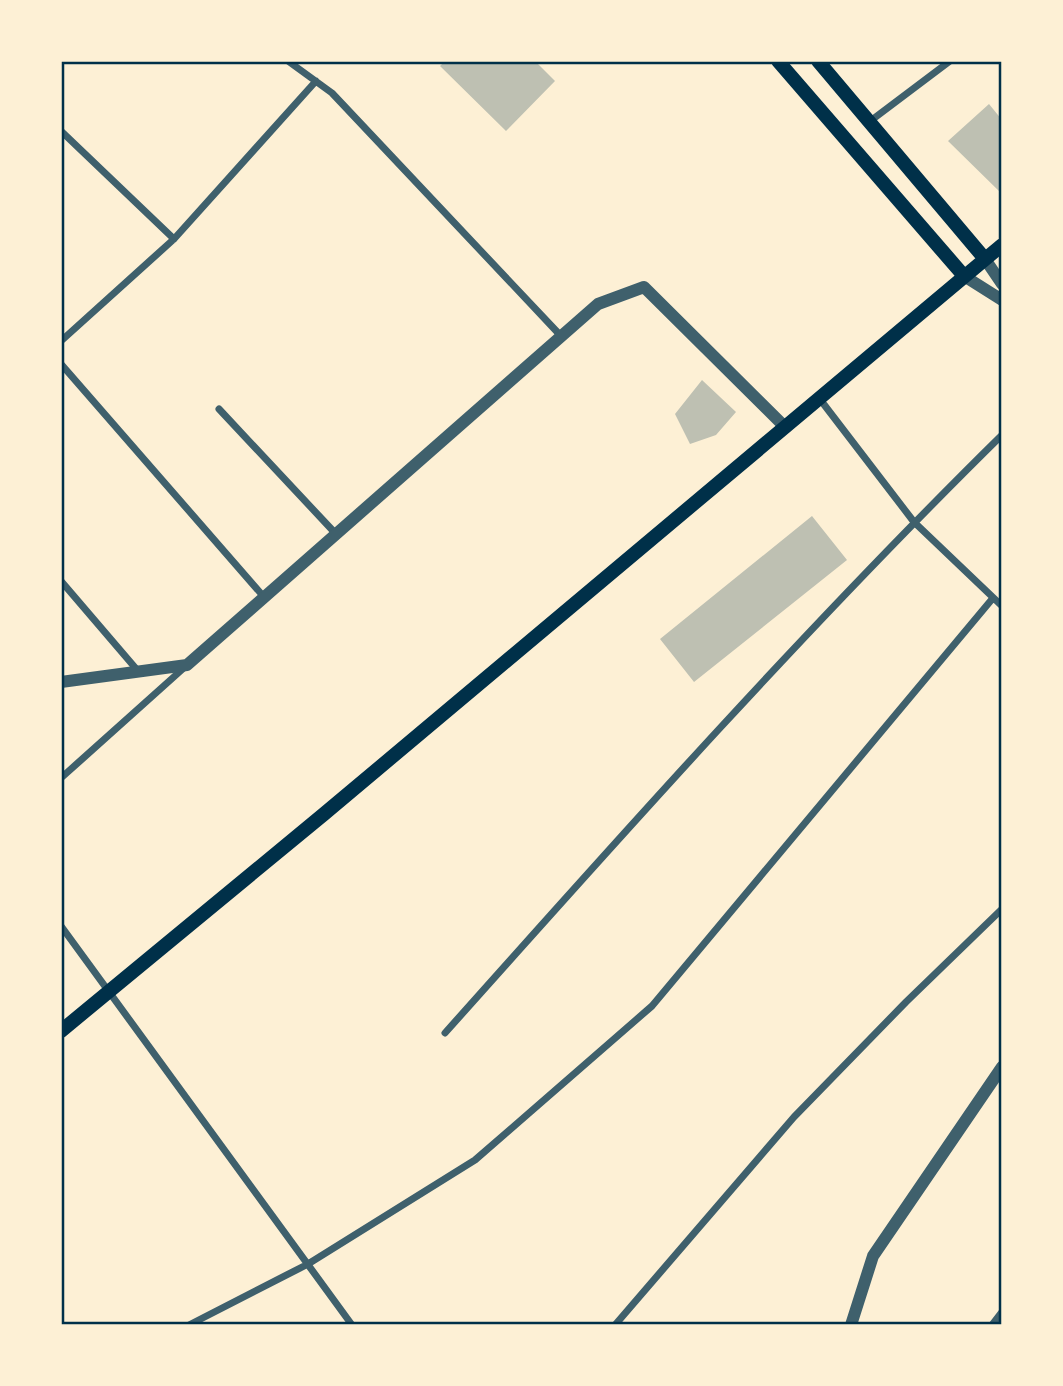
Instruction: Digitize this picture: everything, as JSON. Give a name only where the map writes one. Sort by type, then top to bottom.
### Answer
[{"type":"main road","points":[[778,61],[964,276]]},
{"type":"main road","points":[[818,61],[985,259]]},
{"type":"main road","points":[[61,1031],[335,805],[1002,244]]},
{"type":"street","points":[[288,61],[332,93],[561,336]]},
{"type":"street","points":[[869,122],[950,61]]},
{"type":"street","points":[[61,341],[174,239],[316,81]]},
{"type":"street","points":[[61,131],[174,239]]},
{"type":"street","points":[[985,259],[1002,284]]},
{"type":"street","points":[[964,276],[1002,300]]},
{"type":"street","points":[[61,778],[598,304],[645,287],[784,426]]},
{"type":"street","points":[[61,364],[264,597]]},
{"type":"street","points":[[819,397],[914,522],[1002,606]]},
{"type":"street","points":[[219,410],[336,534]]},
{"type":"street","points":[[445,1033],[623,833],[914,522],[1002,435]]},
{"type":"street","points":[[61,581],[138,672]]},
{"type":"street","points":[[189,1325],[308,1264],[475,1160],[652,1006],[993,598]]},
{"type":"street","points":[[61,682],[187,665]]},
{"type":"street","points":[[615,1325],[794,1117],[906,1002],[1002,909]]},
{"type":"street","points":[[61,926],[352,1325]]},
{"type":"street","points":[[851,1325],[873,1256],[1002,1067]]},
{"type":"street","points":[[992,1325],[1002,1312]]},
{"type":"building","points":[[445,61],[535,61],[555,81],[506,131],[440,66]]},
{"type":"building","points":[[989,104],[1002,120],[1002,194],[948,141]]},
{"type":"building","points":[[702,380],[736,412],[716,435],[690,444],[675,414]]},
{"type":"building","points":[[812,516],[847,560],[694,682],[660,639]]}]
